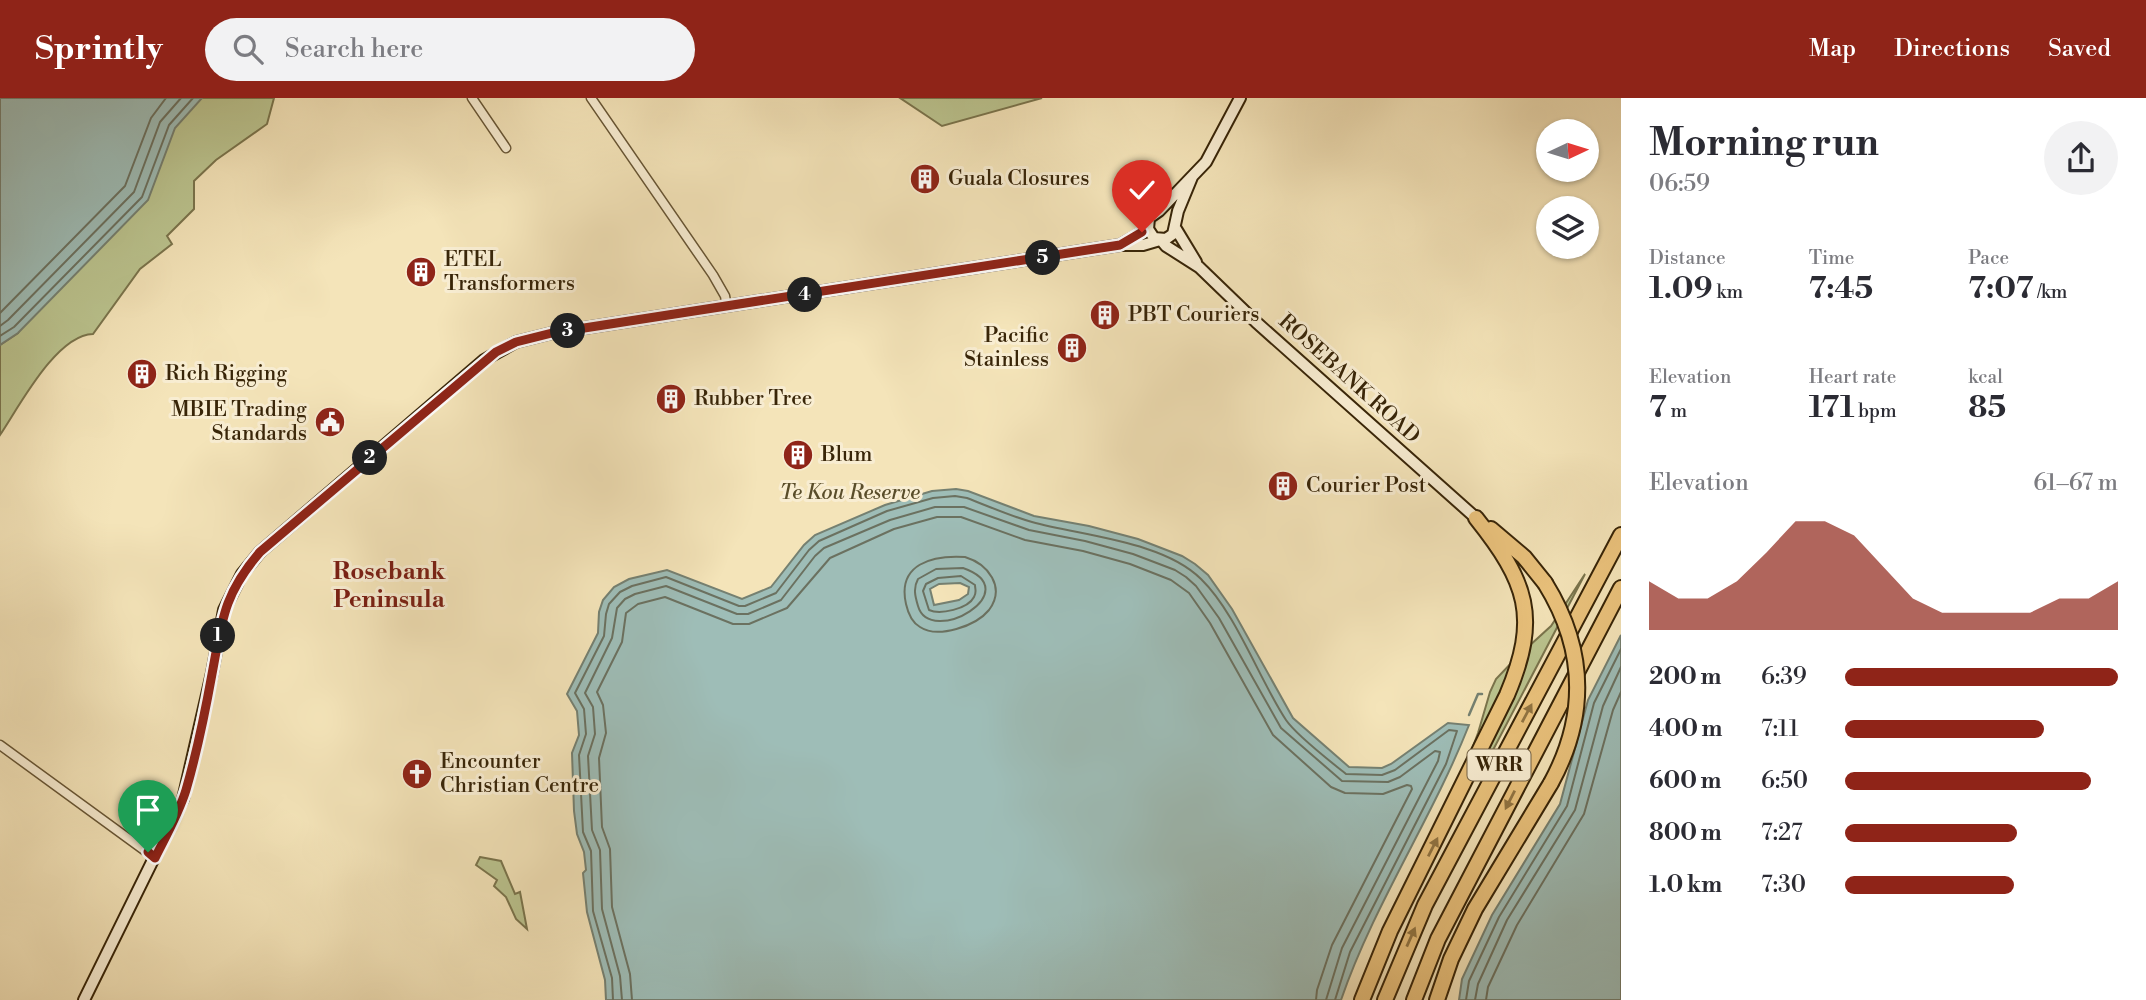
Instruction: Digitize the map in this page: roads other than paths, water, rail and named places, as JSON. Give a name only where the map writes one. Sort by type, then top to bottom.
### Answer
[{"type":"highway","points":[[1437,1000],[1451,959],[1475,909],[1551,783],[1567,750],[1574,726],[1578,684],[1574,652],[1560,609],[1545,583],[1524,557],[1476,518]]},
{"type":"highway","points":[[1362,1000],[1390,931],[1487,737],[1519,664],[1525,632],[1522,594],[1503,553],[1476,518]]},
{"type":"highway","name":"WRR","points":[[1385,1000],[1425,905],[1621,535]]},
{"type":"highway","name":"WRR","points":[[1414,1000],[1438,939],[1621,588]]},
{"type":"main road","points":[[1161,240],[1150,234],[1149,218],[1206,162],[1240,98]]},
{"type":"main road","points":[[84,1000],[187,788],[224,610],[236,584],[260,552],[484,360],[506,346],[552,333],[1120,245],[1143,245],[1169,238],[1176,226],[1178,211],[1192,177]]},
{"type":"main road","points":[[1159,211],[1172,216],[1176,226]]},
{"type":"main road","name":"ROSEBANK ROAD","points":[[1176,226],[1199,267]]},
{"type":"main road","points":[[1120,245],[1148,229]]},
{"type":"main road","name":"ROSEBANK ROAD","points":[[1161,240],[1199,267],[1256,322],[1476,518]]},
{"type":"street","points":[[472,98],[506,148]]},
{"type":"street","points":[[591,98],[713,275],[725,296],[727,307]]},
{"type":"street","points":[[0,745],[155,858]]},
{"type":"water","points":[[0,98],[202,98],[175,128],[148,200],[18,333],[0,345]]},
{"type":"water","points":[[932,491],[968,491],[1034,516],[1089,526],[1138,539],[1182,556],[1195,564],[1208,575],[1232,609],[1293,718],[1349,767],[1382,768],[1448,723],[1469,725],[1354,964],[1341,1000],[606,1000],[605,980],[587,912],[584,852],[577,834],[574,811],[572,753],[579,735],[577,711],[567,694],[598,633],[599,612],[603,600],[614,587],[629,579],[667,570],[742,599],[771,587],[815,535],[885,505]],"holes":[[[960,583],[969,587],[968,594],[959,600],[934,605],[930,589],[939,584]]]},
{"type":"water","points":[[1621,635],[1621,1000],[1459,1000],[1462,979],[1492,915],[1560,804],[1588,700]]},
{"type":"waterway","points":[[1469,715],[1478,694],[1482,694]]},
{"type":"place","name":"Guala Closures","points":[[925,179]]},
{"type":"place","name":"ETEL Transformers","points":[[421,272]]},
{"type":"place","name":"PBT Couriers","points":[[1105,315]]},
{"type":"place","name":"Pacific Stainless","points":[[1072,348]]},
{"type":"place","name":"Rich Rigging","points":[[142,374]]},
{"type":"place","name":"Rubber Tree","points":[[671,399]]},
{"type":"place","name":"MBIE Trading Standards","points":[[330,422]]},
{"type":"place","name":"Blum","points":[[798,455]]},
{"type":"place","name":"Courier Post","points":[[1283,486]]},
{"type":"place","name":"Encounter Christian Centre","points":[[417,774]]},
{"type":"district","name":"Rosebank Peninsula","points":[[389,586]]},
{"type":"park label","name":"Te Kou Reserve","points":[[850,493]]}]
